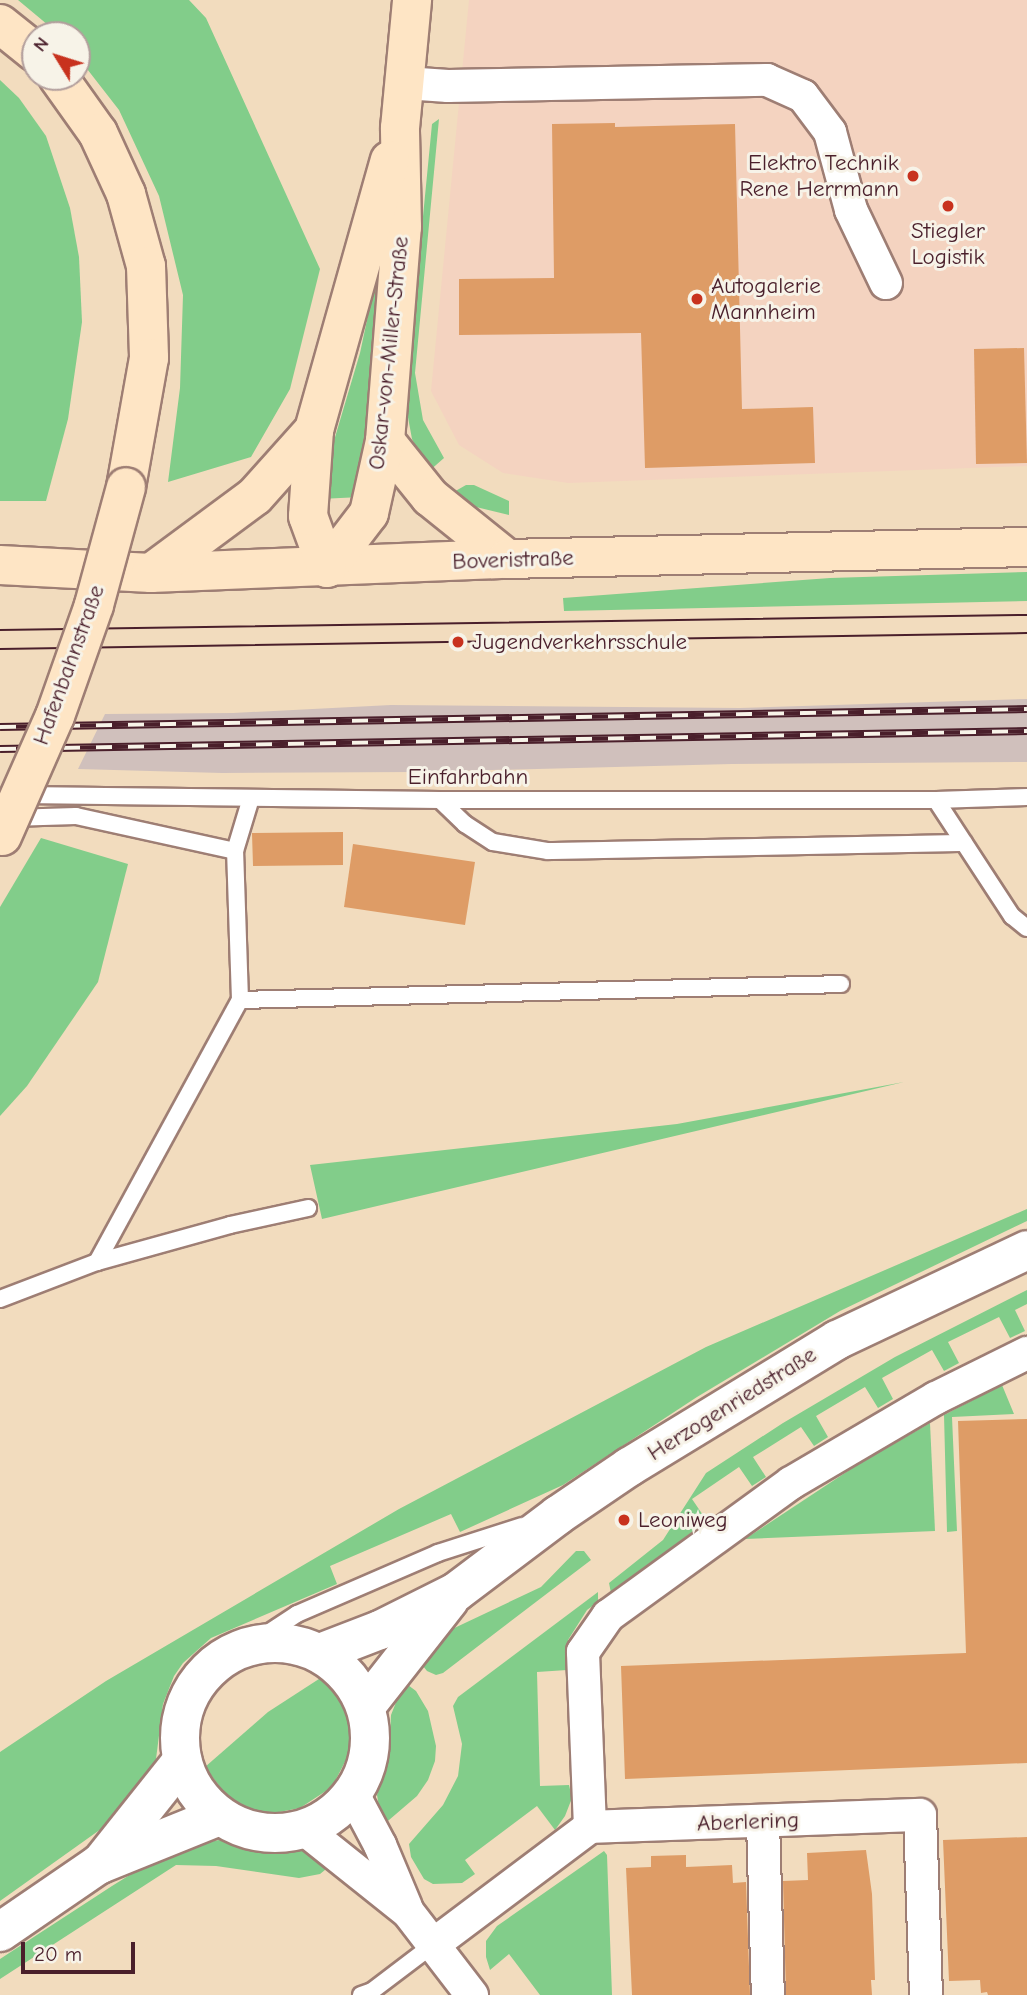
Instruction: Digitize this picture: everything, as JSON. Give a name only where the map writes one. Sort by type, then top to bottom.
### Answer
[{"type":"main road","name":"Oskar-von-Miller-Straße","points":[[327,568],[369,513],[385,441],[402,227],[400,128],[412,0]]},
{"type":"main road","points":[[0,24],[21,41]]},
{"type":"main road","name":"Hafenbahnstraße","points":[[1,831],[63,691],[94,605],[126,487],[149,358],[146,266],[126,194],[98,133],[68,91]]},
{"type":"main road","name":"Oskar-von-Miller-Straße","points":[[327,568],[308,516],[314,430],[370,222],[400,128]]},
{"type":"main road","points":[[151,573],[255,496],[314,430]]},
{"type":"main road","points":[[385,441],[430,497],[507,559]]},
{"type":"main road","name":"Boveristraße","points":[[0,565],[151,573],[507,559],[1027,547]]},
{"type":"street","points":[[405,83],[448,86],[767,80],[803,96],[830,132],[851,210],[886,283]]},
{"type":"street","name":"Herzogenriedstraße","points":[[320,1653],[380,1630],[456,1592],[558,1515],[629,1467],[837,1340],[1027,1250]]},
{"type":"street","points":[[434,1944],[590,1827],[583,1652],[608,1616],[791,1483],[936,1398],[1027,1353]]},
{"type":"street","name":"Herzogenriedstraße","points":[[366,1706],[456,1592]]},
{"type":"street","points":[[284,1643],[320,1653],[350,1678],[366,1706],[370,1745],[365,1770],[353,1794],[331,1815],[304,1829],[278,1833],[251,1831],[219,1816],[195,1791],[182,1761],[179,1737],[183,1712],[192,1689],[218,1662],[250,1645],[284,1643]]},
{"type":"street","points":[[98,1865],[182,1761]]},
{"type":"street","points":[[353,1794],[380,1845],[408,1912]]},
{"type":"street","name":"Aberlering","points":[[590,1827],[920,1815],[926,1995]]},
{"type":"street","points":[[0,1933],[98,1865],[219,1816]]},
{"type":"street","points":[[763,1821],[768,1995]]},
{"type":"street","points":[[304,1829],[408,1912],[472,1995]]},
{"type":"lane","name":"Einfahrbahn","points":[[0,796],[84,794],[440,800],[936,800],[1027,797]]},
{"type":"lane","points":[[96,1262],[240,1000],[235,851],[251,798]]},
{"type":"lane","points":[[440,800],[465,824],[493,842],[548,851],[964,843]]},
{"type":"lane","points":[[936,800],[1012,916],[1027,928]]},
{"type":"lane","points":[[1,831],[76,817],[235,851]]},
{"type":"lane","points":[[240,1000],[841,984]]},
{"type":"lane","points":[[0,1299],[96,1262],[230,1225],[308,1208]]},
{"type":"lane","points":[[250,1645],[297,1615],[438,1553],[558,1515]]},
{"type":"lane","points":[[361,1995],[372,1991],[434,1944]]},
{"type":"shaded area","points":[[469,0],[1027,0],[1027,466],[568,483],[503,473],[459,445],[431,391]]},
{"type":"shaded area","points":[[1027,699],[1027,762],[732,764],[416,772],[222,773],[78,769],[105,714],[233,713],[391,705],[740,708]]},
{"type":"green space","points":[[18,0],[189,0],[206,18],[320,269],[290,389],[251,457],[168,482],[180,388],[183,295],[159,196],[119,110],[91,74],[91,21],[43,21]]},
{"type":"green space","points":[[0,80],[19,98],[46,136],[70,208],[79,257],[82,322],[68,419],[46,501],[0,501]]},
{"type":"green space","points":[[439,119],[415,373],[423,420],[444,458],[428,472],[412,439],[405,401],[432,124]]},
{"type":"green space","points":[[378,285],[382,285],[361,497],[320,499],[325,471],[360,353],[373,292]]},
{"type":"green space","points":[[466,485],[474,485],[509,501],[509,515],[476,507],[452,493]]},
{"type":"green space","points":[[1027,572],[1027,601],[564,611],[563,598],[830,578]]},
{"type":"green space","points":[[41,838],[128,864],[98,982],[27,1086],[0,1116],[0,907]]},
{"type":"green space","points":[[904,1082],[322,1219],[310,1165],[677,1124]]},
{"type":"green space","points":[[1027,1209],[1027,1221],[840,1311],[697,1397],[563,1485],[460,1532],[451,1514],[330,1566],[337,1584],[211,1638],[183,1663],[174,1676],[163,1704],[156,1759],[146,1783],[130,1804],[101,1829],[0,1901],[0,1752],[106,1681],[399,1509],[706,1347]]},
{"type":"green space","points":[[1027,1290],[1027,1304],[1015,1310],[1025,1331],[1010,1338],[999,1317],[948,1342],[959,1363],[944,1371],[932,1350],[882,1378],[893,1399],[878,1408],[865,1387],[816,1416],[828,1437],[814,1446],[801,1427],[753,1457],[766,1477],[752,1486],[739,1467],[692,1499],[707,1521],[611,1593],[609,1583],[663,1540],[706,1473],[783,1423],[895,1357]]},
{"type":"green space","points":[[1002,1385],[1014,1414],[952,1417],[957,1531],[947,1532],[944,1415]]},
{"type":"green space","points":[[930,1423],[935,1531],[745,1539],[857,1465]]},
{"type":"green space","points":[[576,1551],[584,1551],[591,1560],[443,1673],[436,1675],[427,1671],[419,1661],[448,1631],[541,1587]]},
{"type":"green space","points":[[598,1592],[598,1602],[587,1610],[568,1640],[567,1670],[537,1672],[540,1786],[569,1785],[572,1798],[565,1816],[555,1830],[537,1806],[465,1860],[475,1874],[462,1883],[433,1884],[424,1879],[411,1857],[409,1844],[443,1805],[458,1776],[462,1744],[453,1706],[458,1697]]},
{"type":"green space","points":[[322,1677],[339,1694],[351,1729],[349,1754],[332,1787],[300,1808],[274,1813],[249,1809],[226,1795],[205,1767],[268,1712]]},
{"type":"green space","points":[[404,1682],[416,1691],[428,1711],[436,1746],[435,1761],[428,1780],[417,1796],[382,1826],[377,1795],[389,1754],[391,1715]]},
{"type":"green space","points":[[219,1840],[302,1849],[331,1865],[320,1874],[299,1878],[216,1866],[176,1865],[0,1979],[0,1959],[112,1886],[170,1850]]},
{"type":"green space","points":[[604,1851],[607,1855],[612,1995],[540,1995],[509,1954],[490,1970],[486,1957],[486,1941],[497,1926]]},
{"type":"building","points":[[615,123],[615,127],[735,124],[742,409],[813,407],[815,463],[645,468],[641,333],[459,335],[459,279],[554,278],[552,124]]},
{"type":"building","points":[[1024,348],[1027,463],[976,464],[974,349]]},
{"type":"building","points":[[343,832],[343,865],[253,866],[252,833]]},
{"type":"building","points":[[353,844],[475,862],[465,925],[344,907]]},
{"type":"building","points":[[1027,1419],[1027,1763],[625,1779],[621,1666],[966,1653],[958,1421]]},
{"type":"building","points":[[1027,1837],[1027,1995],[988,1995],[987,1992],[981,1993],[980,1980],[949,1981],[943,1840]]},
{"type":"building","points":[[866,1850],[872,1894],[875,1980],[871,1980],[872,1995],[786,1995],[783,1881],[808,1880],[807,1853]]},
{"type":"building","points":[[686,1855],[686,1867],[732,1865],[733,1883],[746,1882],[750,1995],[632,1995],[626,1868],[651,1867],[651,1856]]},
{"type":"tram line","points":[[0,630],[1027,615]]},
{"type":"tram line","points":[[0,649],[1027,633]]},
{"type":"railway","points":[[0,727],[1027,709]]},
{"type":"railway","points":[[0,749],[1027,731]]},
{"type":"place","name":"Elektro Technik Rene Herrmann","points":[[913,176]]},
{"type":"place","name":"Stiegler Logistik","points":[[948,206]]},
{"type":"place","name":"Autogalerie Mannheim","points":[[697,299]]},
{"type":"place","name":"Jugendverkehrsschule","points":[[458,642]]},
{"type":"place","name":"Leoniweg","points":[[624,1520]]}]
